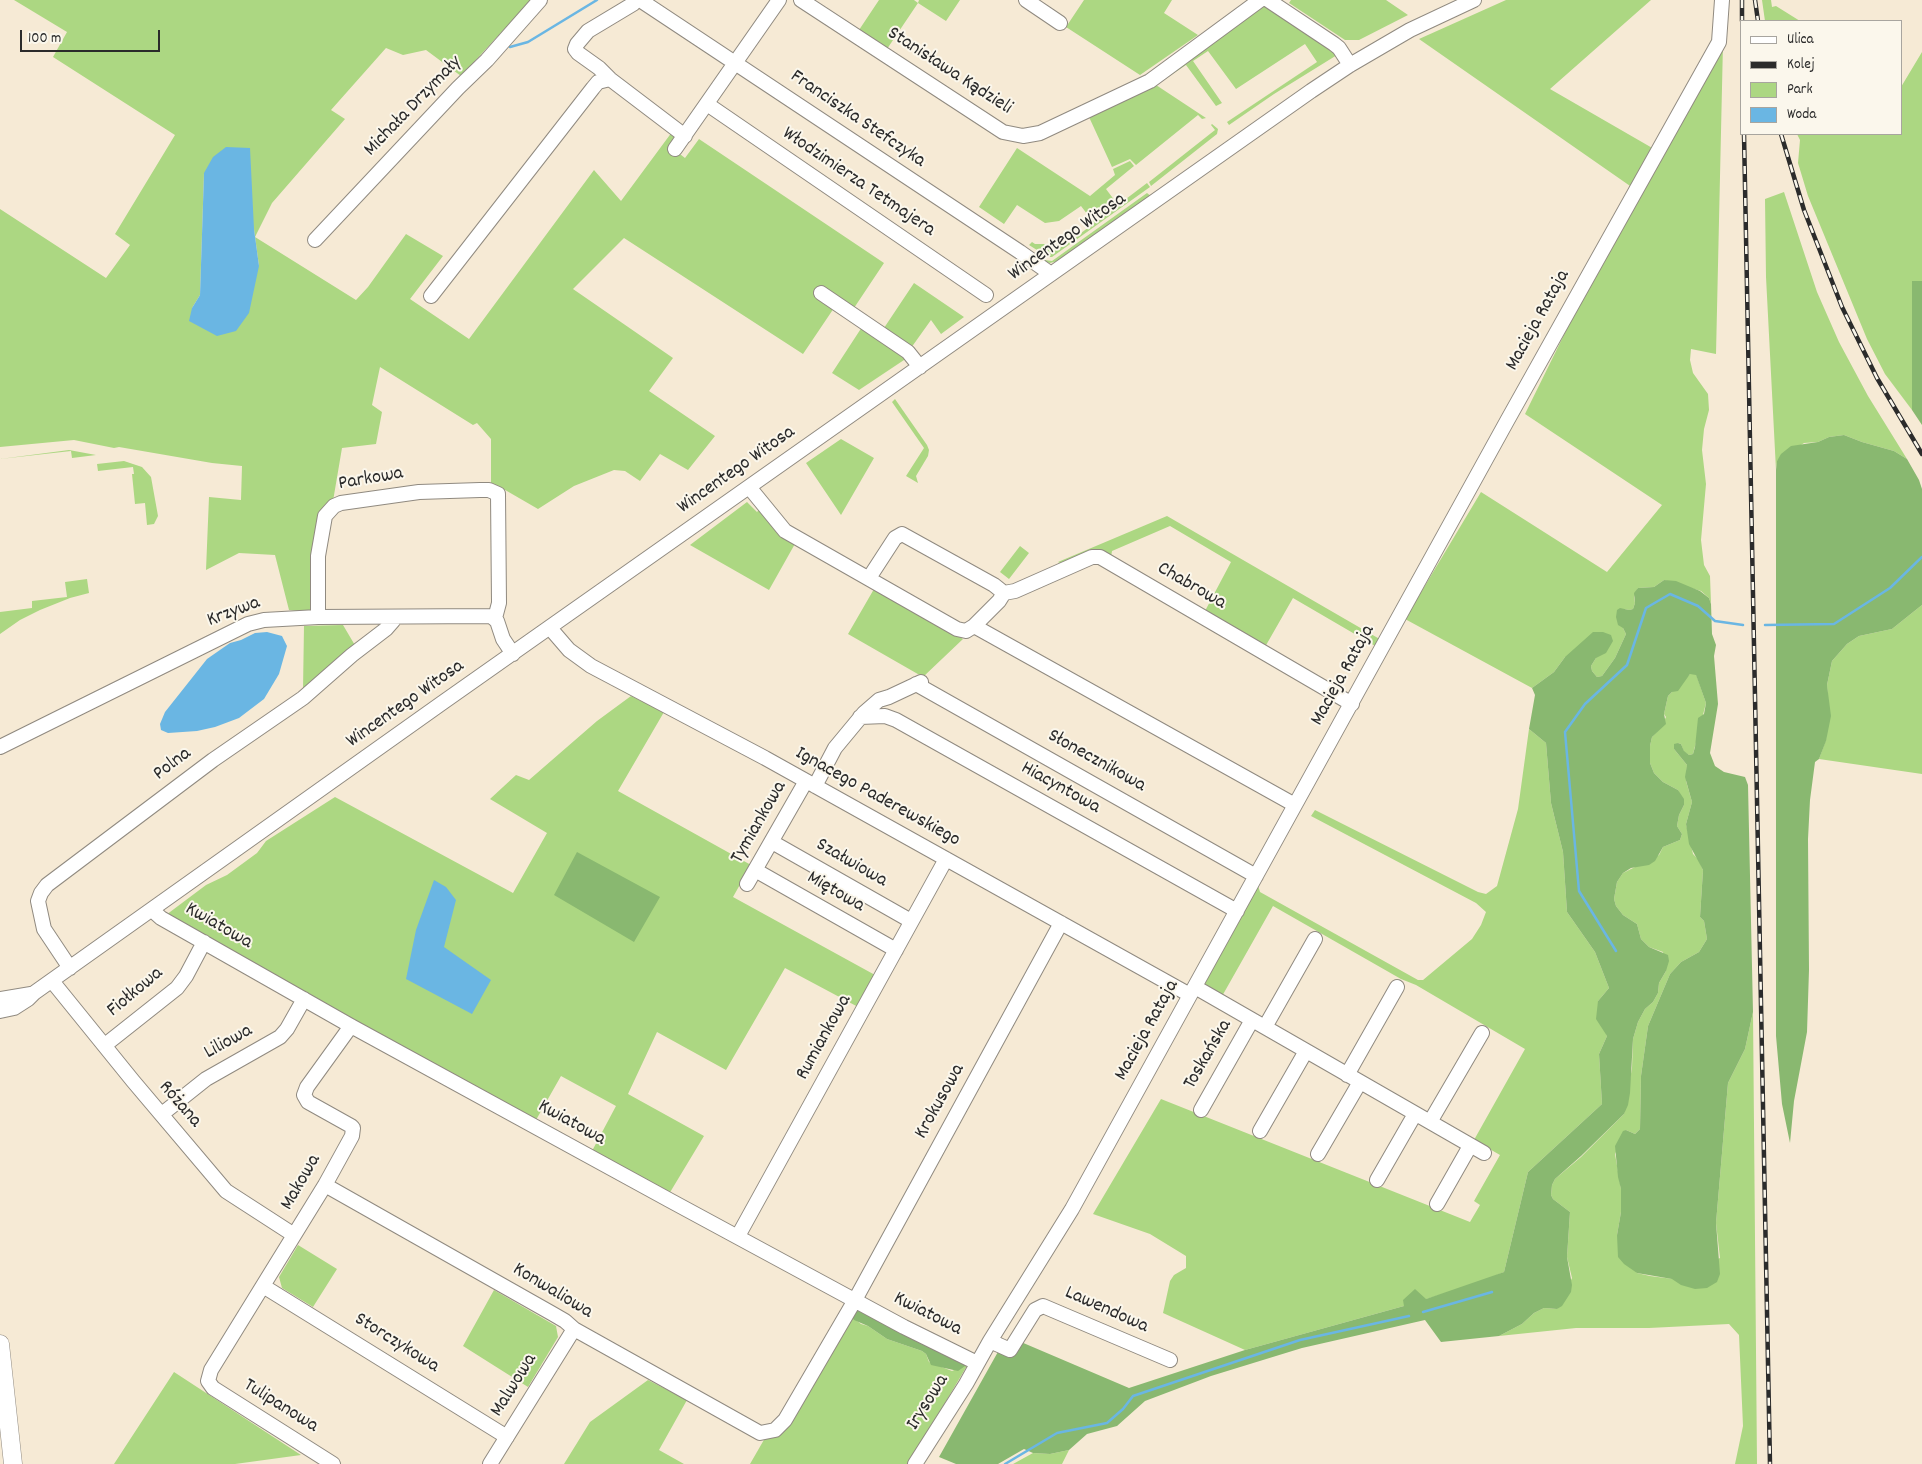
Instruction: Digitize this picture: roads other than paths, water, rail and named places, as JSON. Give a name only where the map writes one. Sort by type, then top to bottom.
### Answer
[{"type":"main road","points":[[0,1344],[13,1464]]},
{"type":"street","name":"Michała Drzymały","points":[[315,240],[458,88],[487,60],[540,0]]},
{"type":"street","points":[[636,0],[633,4],[588,31],[575,49],[610,79],[685,136]]},
{"type":"street","name":"Franciszka Stefczyka","points":[[640,0],[1051,274]]},
{"type":"street","points":[[676,149],[779,0]]},
{"type":"street","name":"Stanisława Kądzieli","points":[[801,0],[1003,132],[1023,136],[1040,133],[1150,81],[1260,0]]},
{"type":"street","points":[[1026,0],[1060,23]]},
{"type":"street","points":[[1268,0],[1334,44],[1339,48],[1350,65]]},
{"type":"street","name":"Macieja Rataja","points":[[977,1363],[1072,1209],[1352,704],[1506,421],[1719,42],[1722,0]]},
{"type":"street","name":"Wincentego Witosa","points":[[0,1011],[14,1008],[28,1000],[34,993],[52,980],[749,487],[1350,65],[1410,30],[1468,1]]},
{"type":"street","points":[[431,296],[593,88],[598,82],[610,79]]},
{"type":"street","name":"Włodzimierza Tetmajera","points":[[707,104],[986,295]]},
{"type":"street","points":[[821,293],[908,352],[920,367]]},
{"type":"street","points":[[749,487],[785,531],[957,629],[966,631],[974,626],[999,602],[1004,593],[994,585],[902,534],[895,538],[869,578]]},
{"type":"street","name":"Parkowa","points":[[318,617],[318,556],[325,516],[334,506],[341,503],[419,492],[489,490],[498,494],[498,604],[495,618]]},
{"type":"street","name":"Chabrowa","points":[[1004,593],[1092,557],[1100,557],[1352,704]]},
{"type":"street","name":"Polna","points":[[70,968],[44,929],[38,901],[46,885],[214,760],[303,698],[352,654],[386,629],[393,621],[394,616]]},
{"type":"street","name":"Krzywa","points":[[0,747],[248,624],[272,619],[318,617],[487,616],[495,618]]},
{"type":"street","points":[[495,618],[503,639],[513,654]]},
{"type":"street","points":[[974,626],[1295,805]]},
{"type":"street","name":"Ignacego Paderewskiego","points":[[550,628],[569,650],[591,666],[811,784],[1061,923],[1193,991]]},
{"type":"street","name":"Tymiankowa","points":[[748,884],[772,842],[835,748],[860,717],[878,700],[889,697],[918,683]]},
{"type":"street","name":"Słonecznikowa","points":[[918,683],[1256,876]]},
{"type":"street","name":"Hiacyntowa","points":[[860,717],[885,716],[896,720],[1237,911]]},
{"type":"street","name":"Szałwiowa","points":[[772,842],[911,922]]},
{"type":"street","name":"Rumiankowa","points":[[738,1236],[946,859]]},
{"type":"street","name":"Miętowa","points":[[755,870],[896,950]]},
{"type":"street","name":"Kwiatowa","points":[[152,910],[161,918],[351,1026],[855,1300],[977,1363]]},
{"type":"street","name":"Krokusowa","points":[[760,1433],[775,1430],[785,1420],[855,1300],[1061,923]]},
{"type":"street","name":"Toskańska","points":[[1201,1110],[1315,939]]},
{"type":"street","name":"Fiołkowa","points":[[105,1045],[177,988],[186,976],[204,942]]},
{"type":"street","name":"Różana","points":[[52,980],[149,1100],[226,1191],[294,1236]]},
{"type":"street","points":[[1347,1075],[1397,987]]},
{"type":"street","name":"Toskańska","points":[[1193,991],[1258,1024],[1484,1153]]},
{"type":"street","name":"Wincentego Witosa","points":[[0,1000],[34,993]]},
{"type":"street","name":"Liliowa","points":[[162,1114],[206,1079],[280,1037],[287,1029],[304,998]]},
{"type":"street","name":"Makowa","points":[[208,1381],[211,1370],[325,1185],[352,1136],[353,1128],[351,1126],[308,1102],[304,1095],[304,1091],[351,1026]]},
{"type":"street","points":[[1430,1122],[1482,1033]]},
{"type":"street","points":[[1260,1130],[1306,1051]]},
{"type":"street","points":[[1318,1154],[1360,1082]]},
{"type":"street","points":[[1378,1180],[1415,1114]]},
{"type":"street","points":[[1437,1204],[1470,1146]]},
{"type":"street","name":"Konwaliowa","points":[[325,1185],[553,1314],[565,1321],[574,1330],[760,1433]]},
{"type":"street","name":"Storczykowa","points":[[264,1286],[507,1436]]},
{"type":"street","name":"Lawendowa","points":[[990,1341],[1010,1350],[1035,1310],[1043,1306],[1170,1360]]},
{"type":"street","name":"Malwowa","points":[[490,1464],[574,1330]]},
{"type":"street","name":"Irysowa","points":[[914,1464],[966,1384],[977,1363]]},
{"type":"street","name":"Tulipanowa","points":[[208,1381],[213,1388],[332,1464]]},
{"type":"water","points":[[226,147],[250,148],[254,229],[259,266],[249,313],[236,331],[217,336],[189,321],[192,308],[200,295],[204,173],[213,157]]},
{"type":"water","points":[[267,632],[282,636],[287,646],[279,674],[264,699],[239,718],[215,727],[197,731],[168,733],[161,730],[160,724],[165,712],[207,659],[230,643],[255,633]]},
{"type":"water","points":[[434,880],[446,887],[456,900],[444,947],[491,980],[472,1014],[406,979],[416,930]]},
{"type":"waterway","points":[[510,47],[528,42],[597,0]]},
{"type":"waterway","points":[[1765,625],[1834,624],[1890,588],[1922,557]]},
{"type":"waterway","points":[[1616,951],[1579,891],[1565,732],[1585,704],[1627,665],[1646,608],[1670,594],[1698,606],[1715,621],[1743,625]]},
{"type":"waterway","points":[[1423,1312],[1492,1292]]},
{"type":"waterway","points":[[1005,1464],[1057,1433],[1107,1423],[1123,1409],[1133,1396],[1300,1340],[1409,1316]]},
{"type":"railway","points":[[1742,0],[1742,20]]},
{"type":"railway","points":[[1755,0],[1758,20]]},
{"type":"railway","points":[[1744,135],[1770,1464]]},
{"type":"railway","points":[[1781,135],[1804,210],[1842,307],[1877,378],[1922,454]]}]
